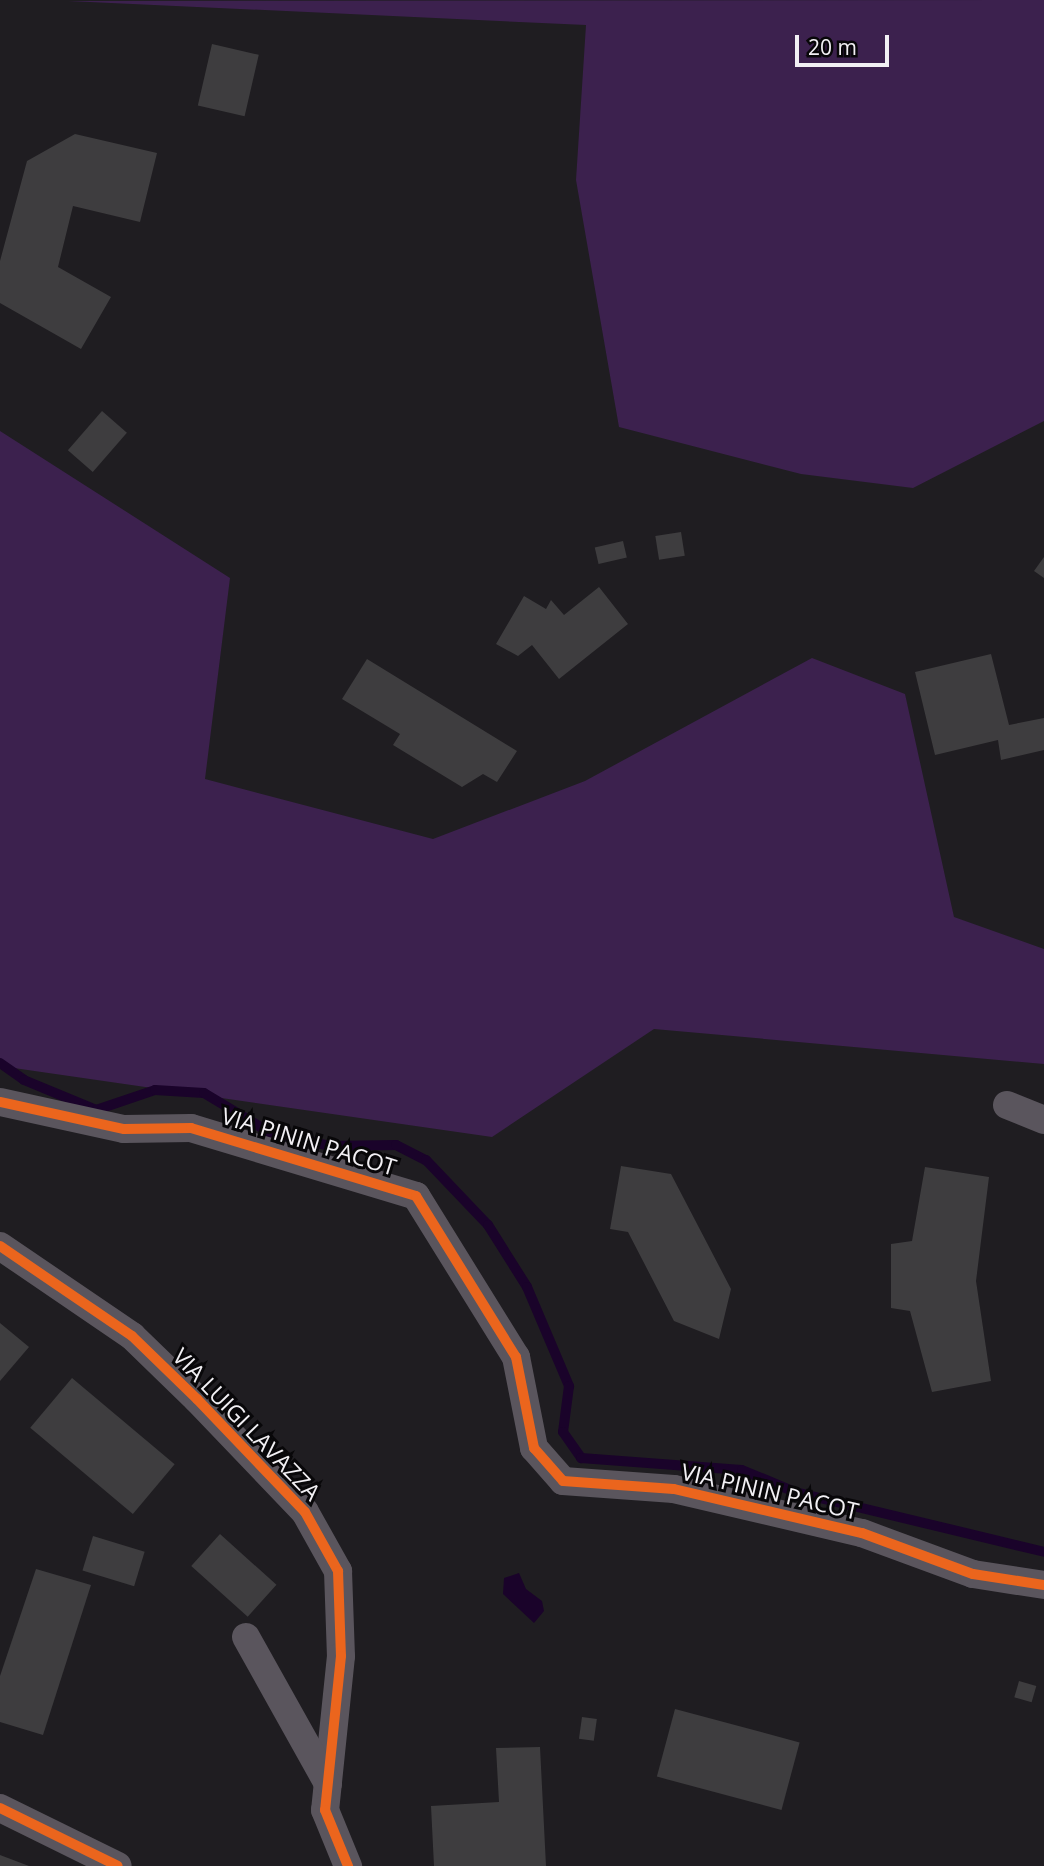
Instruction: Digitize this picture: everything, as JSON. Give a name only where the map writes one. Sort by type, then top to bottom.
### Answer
[{"type":"street","name":"VIA PININ PACOT","points":[[0,1102],[124,1129],[191,1128],[416,1196],[516,1357],[534,1448],[563,1481],[674,1489],[862,1533],[973,1574],[1044,1585]]},
{"type":"street","points":[[1007,1105],[1044,1121]]},
{"type":"street","name":"VIA LUIGI LAVAZZA","points":[[0,1246],[132,1336],[304,1512],[338,1571],[341,1656],[325,1810],[348,1866]]},
{"type":"street","points":[[246,1637],[328,1784]]},
{"type":"street","points":[[0,1808],[118,1866]]},
{"type":"shaded area","points":[[1044,0],[1044,421],[913,488],[801,474],[619,427],[576,180],[586,25],[68,1]]},
{"type":"shaded area","points":[[0,431],[230,578],[205,779],[433,839],[585,781],[812,658],[905,694],[954,917],[1044,949],[1044,1064],[654,1029],[492,1137],[0,1066]]},
{"type":"shaded area","points":[[519,1573],[526,1589],[542,1601],[544,1611],[534,1623],[503,1594],[504,1578]]},
{"type":"building","points":[[212,44],[259,55],[245,116],[198,105]]},
{"type":"building","points":[[75,134],[157,153],[140,222],[73,206],[58,267],[111,297],[81,349],[0,303],[0,261],[27,161]]},
{"type":"building","points":[[102,411],[127,433],[93,472],[68,450]]},
{"type":"building","points":[[681,532],[685,556],[659,560],[655,536]]},
{"type":"building","points":[[623,541],[627,558],[599,564],[595,548]]},
{"type":"building","points":[[1044,557],[1044,578],[1034,571]]},
{"type":"building","points":[[599,587],[628,624],[559,679],[532,645],[518,656],[496,644],[524,596],[546,609],[551,600],[564,615]]},
{"type":"building","points":[[991,654],[1009,725],[1044,718],[1044,750],[1001,760],[998,740],[935,755],[915,672]]},
{"type":"building","points":[[367,659],[517,751],[497,782],[483,774],[462,787],[393,745],[400,734],[342,699]]},
{"type":"building","points":[[621,1166],[671,1174],[731,1289],[719,1339],[674,1321],[628,1232],[610,1229]]},
{"type":"building","points":[[925,1167],[989,1177],[976,1281],[991,1381],[932,1392],[910,1311],[891,1308],[891,1244],[912,1241]]},
{"type":"building","points":[[0,1323],[29,1347],[0,1381]]},
{"type":"building","points":[[72,1378],[175,1464],[133,1514],[30,1428]]},
{"type":"building","points":[[220,1534],[276,1585],[248,1617],[191,1566]]},
{"type":"building","points":[[93,1536],[145,1552],[134,1586],[82,1570]]},
{"type":"building","points":[[36,1569],[91,1585],[43,1735],[0,1722],[0,1676]]},
{"type":"building","points":[[1019,1681],[1036,1686],[1032,1702],[1014,1697]]},
{"type":"building","points":[[675,1709],[800,1742],[781,1810],[657,1777]]},
{"type":"building","points":[[582,1717],[597,1719],[594,1741],[579,1739]]},
{"type":"building","points":[[540,1747],[546,1866],[434,1866],[431,1806],[499,1802],[496,1748]]},
{"type":"building","points":[[0,1855],[29,1866],[0,1866]]},
{"type":"waterway","points":[[0,1063],[24,1080],[96,1110],[155,1090],[204,1093],[269,1132],[330,1146],[396,1145],[426,1160],[488,1225],[527,1287],[569,1386],[563,1432],[581,1458],[742,1470],[795,1492],[1044,1552]]},
{"type":"cycle path","points":[[0,1102],[124,1129],[191,1128],[416,1196],[516,1357],[534,1448],[563,1481],[674,1489],[862,1533],[973,1574],[1044,1585]]},
{"type":"cycle path","points":[[0,1246],[132,1336],[197,1399],[305,1512],[338,1571],[341,1656],[325,1810],[348,1866]]},
{"type":"cycle path","points":[[0,1808],[118,1866]]}]
